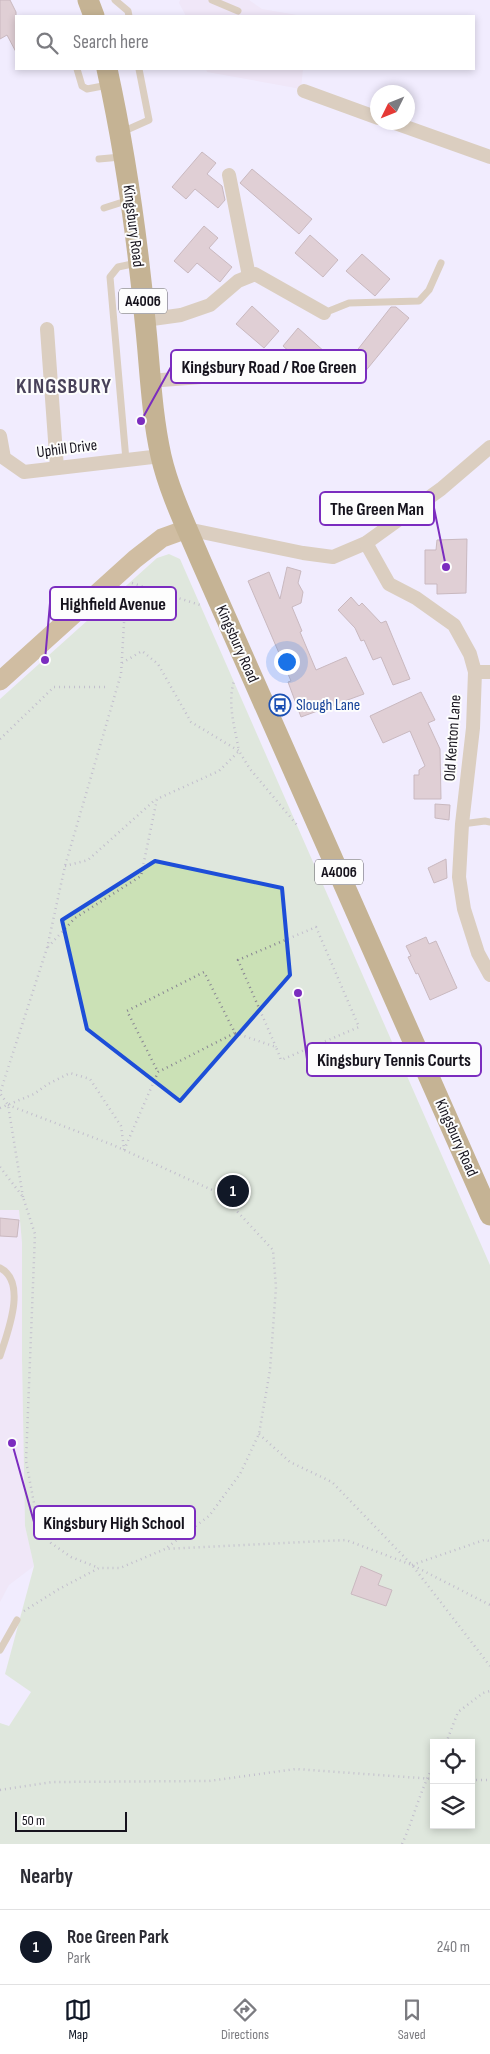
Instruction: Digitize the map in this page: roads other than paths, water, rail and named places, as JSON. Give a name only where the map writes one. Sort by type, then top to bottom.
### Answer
[{"type":"main road","points":[[88,0],[94,15]]},
{"type":"main road","name":"Kingsbury Road","points":[[109,77],[121,132],[145,320],[149,381],[161,456],[187,530],[490,1215]]},
{"type":"street","points":[[304,91],[370,115]]},
{"type":"street","points":[[414,130],[490,157]]},
{"type":"street","points":[[229,175],[249,276]]},
{"type":"street","points":[[145,320],[181,315],[210,305],[238,281],[255,274],[324,312]]},
{"type":"street","points":[[47,329],[57,468]]},
{"type":"street","points":[[149,381],[227,375]]},
{"type":"street","name":"Uphill Drive","points":[[0,436],[4,458],[24,472],[161,456]]},
{"type":"street","points":[[0,681],[135,559],[162,538],[187,530],[303,553],[333,557],[366,543],[441,489],[490,447]]},
{"type":"street","name":"Old Kenton Lane","points":[[366,543],[389,584],[416,598],[454,625],[470,654],[475,672],[473,728],[462,824],[459,877],[464,909],[478,953],[490,975]]},
{"type":"street","points":[[475,672],[490,672]]},
{"type":"lane","points":[[115,0],[128,11],[129,15]]},
{"type":"lane","points":[[212,0],[238,11]]},
{"type":"lane","points":[[77,70],[82,86],[87,89],[109,77]]},
{"type":"lane","points":[[121,132],[149,120],[139,70]]},
{"type":"lane","points":[[99,159],[124,156]]},
{"type":"lane","points":[[104,208],[130,200]]},
{"type":"lane","points":[[126,460],[110,277],[118,266],[138,263]]},
{"type":"lane","points":[[324,312],[350,303],[419,301],[429,290],[440,263]]},
{"type":"lane","points":[[462,824],[490,822]]},
{"type":"lane","points":[[0,1268],[11,1277],[14,1298],[10,1324],[0,1356]]},
{"type":"lane","points":[[0,1650],[17,1620]]},
{"type":"place","name":"Kingsbury Road / Roe Green","points":[[141,421]]},
{"type":"place","name":"The Green Man","points":[[446,567]]},
{"type":"place","name":"Highfield Avenue","points":[[45,660]]},
{"type":"place","name":"Slough Lane","points":[[280,705]]},
{"type":"place","name":"Kingsbury Tennis Courts","points":[[298,993]]},
{"type":"place","name":"Roe Green Park","points":[[233,1191]]},
{"type":"place","name":"Kingsbury High School","points":[[12,1443]]},
{"type":"district","name":"KINGSBURY","points":[[64,386]]}]
